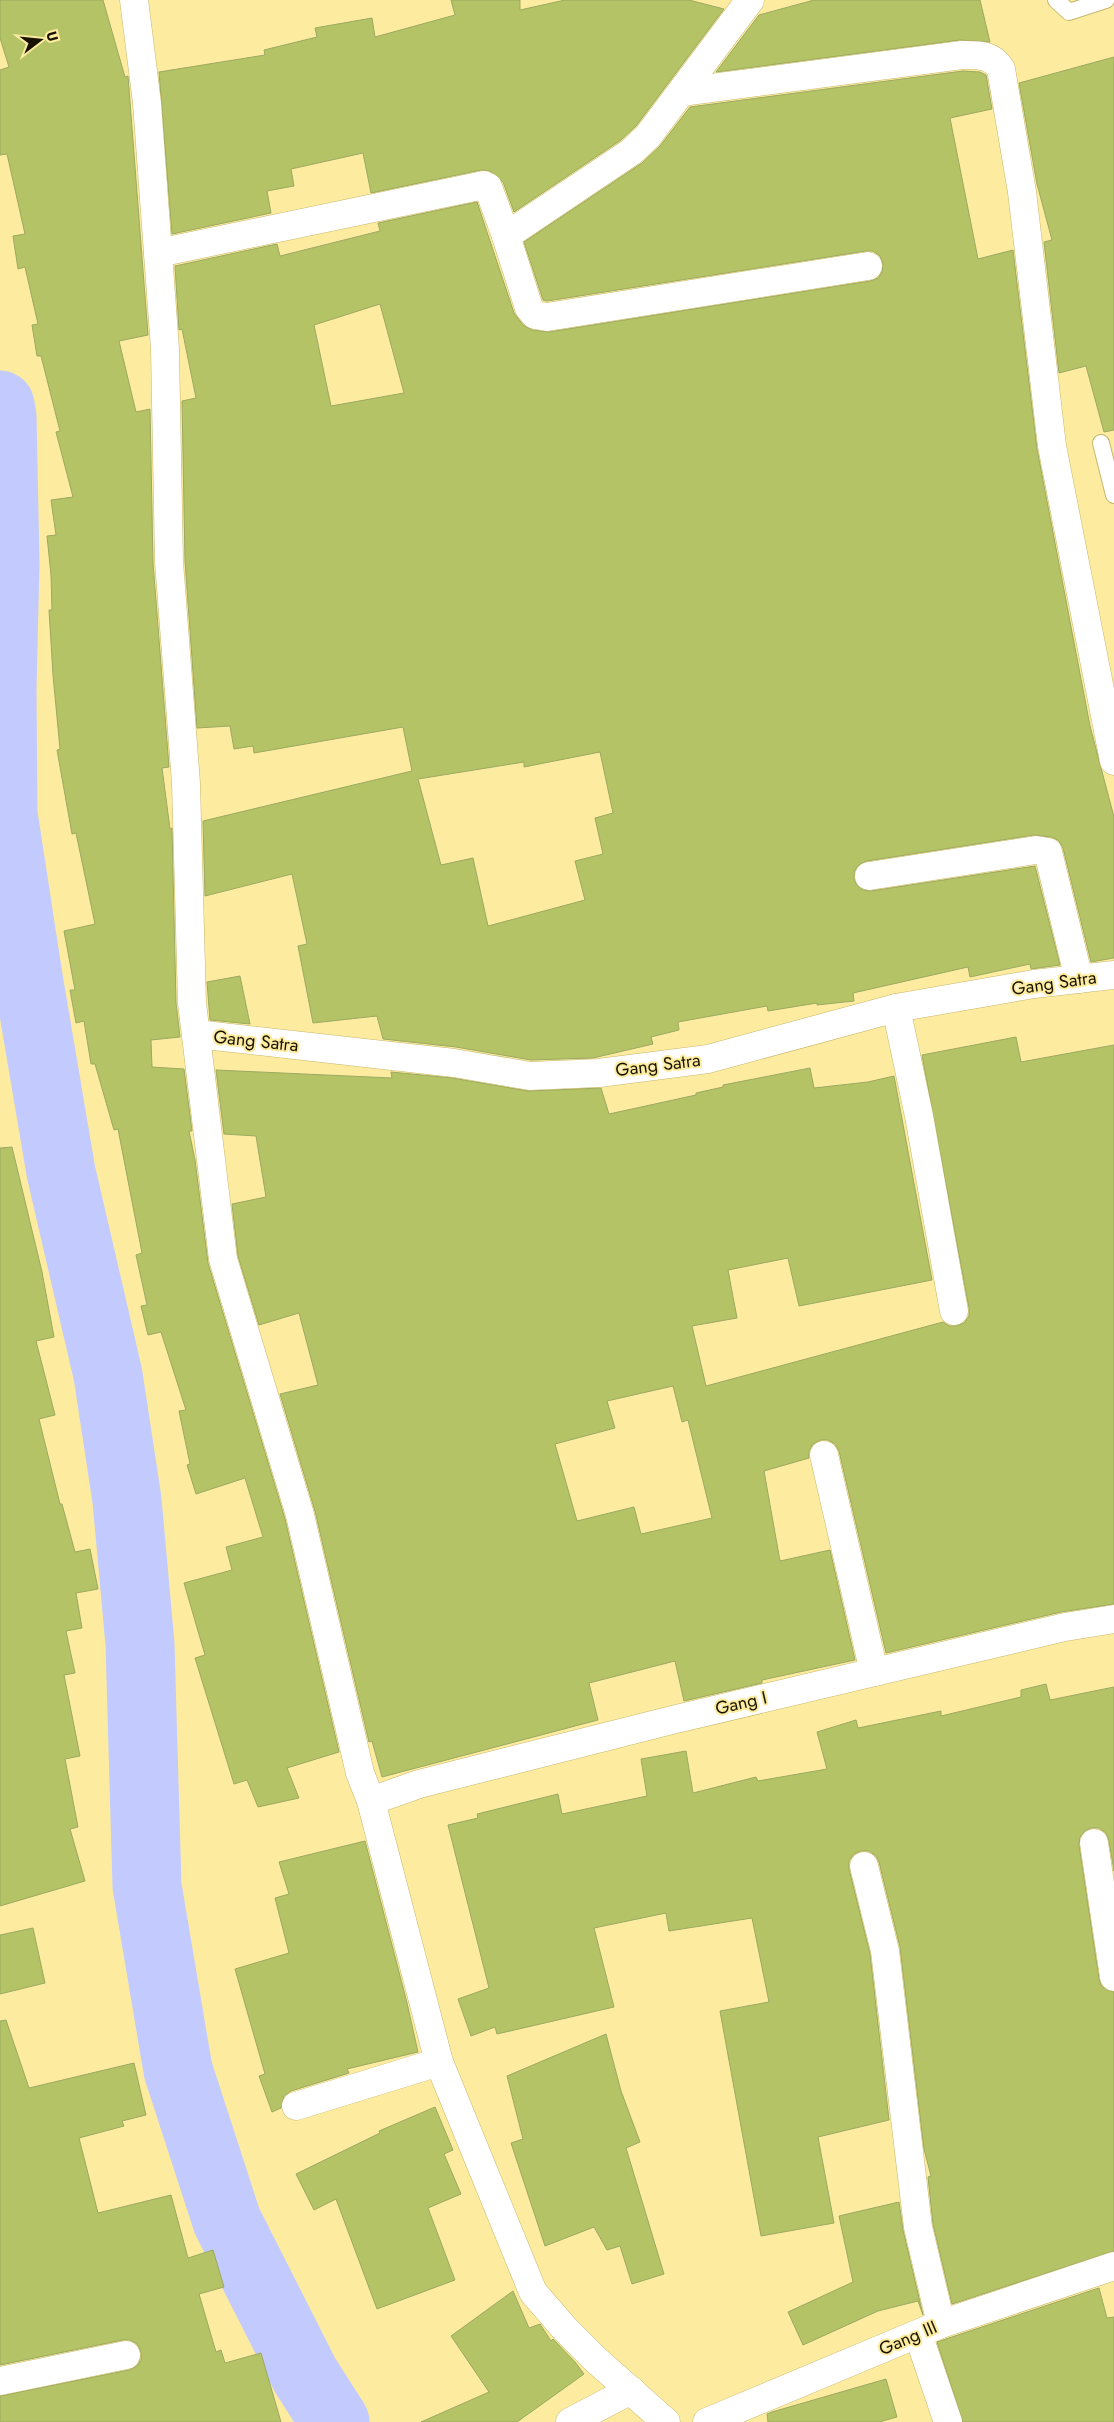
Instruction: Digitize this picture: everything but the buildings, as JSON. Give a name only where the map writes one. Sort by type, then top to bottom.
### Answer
[{"type":"street","points":[[134,0],[146,103],[165,349],[169,562],[186,783],[192,1003],[222,1258],[300,1515],[360,1773],[371,1801],[439,2062],[534,2292],[565,2329],[666,2422]]},
{"type":"street","points":[[506,236],[631,152],[648,136],[750,0]]},
{"type":"street","points":[[681,92],[962,55],[978,55],[990,58],[999,65],[1022,192],[1052,446],[1114,761]]},
{"type":"street","points":[[158,253],[484,185],[488,187],[530,308],[536,315],[547,317],[868,266]]},
{"type":"street","points":[[869,876],[1036,850],[1048,852],[1079,979]]},
{"type":"street","name":"Gang Satra","points":[[196,1034],[454,1063],[530,1076],[599,1073],[708,1059],[896,1008],[1034,984],[1114,975]]},
{"type":"street","points":[[896,1008],[919,1116],[954,1311]]},
{"type":"street","points":[[824,1456],[874,1672]]},
{"type":"street","name":"Gang I","points":[[371,1801],[419,1784],[522,1758],[1065,1627],[1114,1619]]},
{"type":"street","points":[[1094,1843],[1114,1977]]},
{"type":"street","points":[[864,1866],[885,1951],[929,2329],[948,2422]]},
{"type":"street","points":[[296,2106],[439,2062]]},
{"type":"street","name":"Gang III","points":[[707,2422],[929,2329],[1114,2266]]},
{"type":"street","points":[[0,2382],[126,2355]]},
{"type":"street","points":[[570,2422],[630,2390]]},
{"type":"lane","points":[[1056,0],[1069,12],[1106,0]]},
{"type":"lane","points":[[1101,443],[1114,495]]},
{"type":"waterway","points":[[0,405],[2,416],[5,563],[2,689],[3,814],[61,1172],[108,1375],[127,1500],[140,1644],[147,1886],[178,2070],[227,2221],[305,2375],[335,2422]]}]
